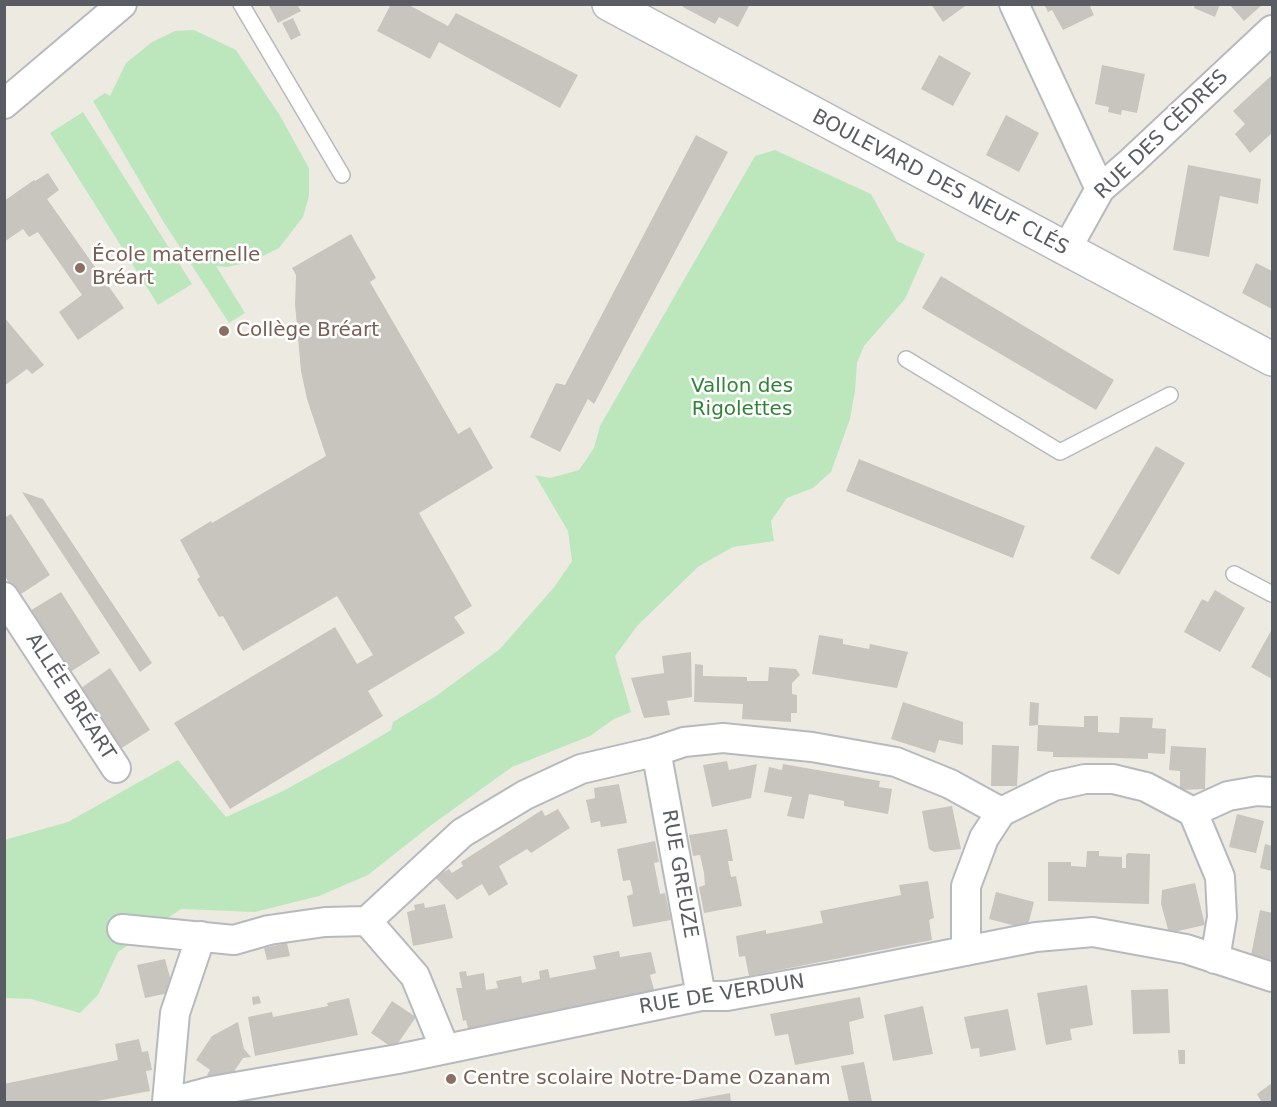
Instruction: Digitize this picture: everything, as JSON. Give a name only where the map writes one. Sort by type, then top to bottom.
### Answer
[{"type":"main road","name":"BOULEVARD DES NEUF CLÉS","points":[[609,4],[1272,359]]},
{"type":"street","points":[[1014,4],[1100,189]]},
{"type":"street","points":[[4,104],[120,6]]},
{"type":"street","name":"RUE DES CÈDRES","points":[[1066,250],[1100,189],[1272,30]]},
{"type":"street","name":"ALLÉE BRÉART","points":[[4,597],[116,768]]},
{"type":"street","points":[[122,929],[234,940],[269,930],[325,922],[367,921],[462,833],[525,795],[580,769],[654,752],[684,742],[723,738],[812,747],[896,762],[950,784],[1001,812]]},
{"type":"street","name":"RUE GREUZE","points":[[654,752],[658,761],[701,996]]},
{"type":"street","points":[[966,951],[966,886],[984,838],[1001,812],[1054,786],[1085,779],[1113,779],[1146,787],[1193,812],[1220,877],[1222,917],[1215,959]]},
{"type":"street","points":[[1193,812],[1228,796],[1257,791],[1272,792]]},
{"type":"street","points":[[367,921],[415,976],[445,1049]]},
{"type":"street","name":"RUE DE VERDUN","points":[[169,1102],[212,1091],[398,1059],[701,996],[727,996],[1036,937],[1093,932],[1186,949],[1272,977]]},
{"type":"street","points":[[169,1102],[175,1013],[201,936]]},
{"type":"lane","points":[[242,4],[342,175]]},
{"type":"lane","points":[[906,358],[1060,453],[1170,395]]},
{"type":"lane","points":[[1234,574],[1272,594]]},
{"type":"green space","points":[[194,30],[236,50],[279,114],[309,168],[309,196],[303,217],[279,248],[251,262],[227,267],[216,266],[245,313],[229,323],[163,221],[93,101],[105,93],[110,96],[126,63],[152,42],[175,31]]},
{"type":"green space","points":[[83,112],[192,284],[158,305],[50,133]]},
{"type":"green space","name":"Vallon des Rigolettes","points":[[775,150],[871,194],[897,241],[925,254],[905,299],[864,346],[857,363],[850,419],[831,472],[813,488],[787,498],[771,521],[774,541],[733,547],[699,566],[638,625],[615,656],[631,712],[614,719],[590,736],[512,767],[430,826],[368,875],[319,896],[255,912],[181,909],[118,952],[98,995],[80,1013],[31,999],[5,998],[4,840],[68,822],[178,760],[226,817],[283,791],[391,730],[393,722],[436,696],[500,649],[555,586],[572,561],[568,531],[535,475],[550,478],[579,470],[594,448],[600,426],[755,156]]},
{"type":"building","points":[[268,4],[297,4],[301,11],[278,23]]},
{"type":"building","points":[[391,4],[407,4],[448,26],[456,13],[578,75],[560,108],[439,42],[430,59],[377,31]]},
{"type":"building","points":[[684,4],[750,4],[738,27],[719,17],[715,24],[683,7]]},
{"type":"building","points":[[931,4],[968,4],[943,22]]},
{"type":"building","points":[[1044,4],[1089,4],[1094,15],[1063,30],[1052,10],[1048,12]]},
{"type":"building","points":[[1195,4],[1220,4],[1215,17],[1194,8]]},
{"type":"building","points":[[1229,4],[1263,4],[1244,21]]},
{"type":"building","points":[[293,18],[301,35],[291,40],[282,23]]},
{"type":"building","points":[[939,55],[971,73],[953,106],[921,89]]},
{"type":"building","points":[[1102,65],[1145,74],[1137,113],[1122,110],[1121,115],[1108,112],[1109,107],[1095,104]]},
{"type":"building","points":[[1272,75],[1272,133],[1250,153],[1235,134],[1245,124],[1233,111]]},
{"type":"building","points":[[1006,115],[1039,133],[1019,172],[986,155]]},
{"type":"building","points":[[696,135],[728,152],[594,404],[588,399],[560,452],[530,437],[556,383],[565,385]]},
{"type":"building","points":[[1188,165],[1261,179],[1258,204],[1220,196],[1209,257],[1173,250]]},
{"type":"building","name":"École maternelle Bréart","points":[[48,173],[59,190],[47,199],[124,308],[78,340],[59,312],[82,295],[38,232],[29,237],[23,229],[4,242],[4,201]]},
{"type":"building","points":[[351,234],[376,278],[370,282],[458,434],[470,427],[493,468],[419,513],[472,606],[454,617],[465,633],[368,691],[383,716],[230,809],[174,723],[335,627],[357,664],[373,655],[337,596],[243,651],[223,616],[219,617],[197,579],[200,577],[180,540],[326,456],[307,399],[301,371],[295,304],[296,275],[292,268]]},
{"type":"building","points":[[1256,263],[1272,271],[1272,309],[1242,293]]},
{"type":"building","points":[[941,276],[1114,380],[1096,410],[922,308]]},
{"type":"building","points":[[4,317],[44,365],[32,374],[27,369],[4,386]]},
{"type":"building","points":[[1156,446],[1185,463],[1119,575],[1090,558]]},
{"type":"building","points":[[859,459],[1025,526],[1013,558],[846,491]]},
{"type":"building","points":[[22,492],[43,499],[152,663],[140,672]]},
{"type":"building","points":[[11,514],[50,575],[18,596],[4,575],[4,518]]},
{"type":"building","points":[[1215,590],[1245,608],[1220,652],[1184,632],[1202,599],[1208,602]]},
{"type":"building","points":[[61,592],[100,653],[67,674],[28,612]]},
{"type":"building","points":[[1272,629],[1272,679],[1251,667]]},
{"type":"building","points":[[819,635],[843,639],[843,644],[869,649],[870,644],[908,652],[897,688],[812,674]]},
{"type":"building","points":[[691,652],[692,697],[667,701],[670,715],[644,718],[631,678],[664,673],[662,656]]},
{"type":"building","points":[[695,664],[703,665],[703,676],[747,677],[747,681],[768,681],[769,667],[796,669],[800,675],[792,683],[792,694],[797,695],[797,713],[791,713],[791,722],[742,719],[743,704],[694,702]]},
{"type":"building","points":[[110,668],[150,730],[117,751],[78,690]]},
{"type":"building","points":[[903,702],[963,722],[963,745],[939,740],[935,753],[891,739]]},
{"type":"building","points":[[1030,702],[1039,703],[1038,725],[1029,726]]},
{"type":"building","points":[[1084,716],[1098,716],[1098,732],[1119,733],[1120,717],[1153,718],[1152,728],[1166,729],[1165,754],[1148,753],[1148,759],[1053,757],[1053,752],[1037,751],[1038,725],[1084,727]]},
{"type":"building","points":[[992,745],[1019,746],[1017,786],[991,786]]},
{"type":"building","points":[[1171,746],[1206,748],[1205,789],[1180,790],[1180,771],[1169,770]]},
{"type":"building","points":[[727,761],[729,770],[757,764],[751,798],[712,807],[703,765]]},
{"type":"building","points":[[783,764],[880,781],[879,787],[892,789],[888,814],[844,806],[844,801],[809,794],[804,819],[787,816],[792,797],[764,792],[769,767],[782,770]]},
{"type":"building","points":[[619,784],[627,823],[601,827],[600,821],[591,823],[586,800],[595,798],[594,788]]},
{"type":"building","points":[[952,806],[961,849],[934,852],[929,849],[922,811]]},
{"type":"building","points":[[558,809],[570,828],[531,853],[527,849],[499,866],[508,884],[489,896],[482,884],[457,900],[435,877],[449,869],[452,873],[463,866],[461,862],[542,810],[545,816]]},
{"type":"building","points":[[1237,814],[1264,821],[1256,853],[1229,847]]},
{"type":"building","points":[[727,829],[733,861],[728,861],[731,877],[736,876],[742,906],[704,913],[699,887],[705,885],[704,873],[700,855],[693,856],[689,835]]},
{"type":"building","points":[[655,841],[659,862],[654,863],[660,894],[665,893],[671,920],[633,927],[627,896],[633,894],[632,888],[630,880],[623,881],[617,849]]},
{"type":"building","points":[[1265,844],[1272,846],[1272,871],[1260,868]]},
{"type":"building","points":[[1087,851],[1099,851],[1099,856],[1122,857],[1122,868],[1126,868],[1128,853],[1150,854],[1149,904],[1048,901],[1048,862],[1071,862],[1071,866],[1086,867]]},
{"type":"building","points":[[928,881],[934,918],[929,920],[932,940],[749,976],[745,956],[739,957],[736,936],[766,930],[766,934],[823,923],[820,911],[901,895],[899,885]]},
{"type":"building","points":[[1195,883],[1205,925],[1169,933],[1161,904],[1162,890]]},
{"type":"building","points":[[996,892],[1034,902],[1027,929],[989,919]]},
{"type":"building","points":[[424,903],[425,908],[445,904],[453,938],[413,946],[407,912],[415,910],[414,905]]},
{"type":"building","points":[[1260,910],[1272,913],[1272,960],[1251,955]]},
{"type":"building","points":[[287,943],[290,956],[267,960],[264,948]]},
{"type":"building","points":[[619,951],[620,957],[651,952],[656,973],[650,975],[655,993],[468,1029],[466,1020],[463,1021],[456,988],[462,988],[459,972],[466,971],[467,976],[484,973],[486,990],[498,988],[496,981],[521,976],[522,983],[540,979],[539,971],[548,969],[550,978],[596,969],[593,956]]},
{"type":"building","points":[[165,959],[174,992],[145,998],[137,965]]},
{"type":"building","points":[[1087,985],[1093,1025],[1070,1029],[1072,1040],[1046,1045],[1037,993]]},
{"type":"building","points":[[1168,989],[1170,1033],[1133,1034],[1131,990]]},
{"type":"building","points":[[259,996],[261,1003],[253,1005],[252,997]]},
{"type":"building","points":[[860,997],[864,1018],[849,1022],[854,1054],[795,1065],[788,1034],[775,1036],[770,1014]]},
{"type":"building","points":[[349,998],[358,1035],[255,1056],[248,1017],[272,1012],[273,1017],[328,1006],[327,1003]]},
{"type":"building","points":[[392,1001],[416,1017],[394,1049],[371,1033]]},
{"type":"building","points":[[923,1006],[933,1054],[893,1061],[884,1015]]},
{"type":"building","points":[[1008,1009],[1016,1050],[980,1057],[979,1048],[971,1049],[964,1017]]},
{"type":"building","points":[[238,1022],[244,1049],[251,1057],[243,1058],[231,1076],[219,1083],[207,1075],[210,1070],[196,1060],[212,1036]]},
{"type":"building","points":[[139,1039],[142,1052],[148,1051],[152,1070],[146,1071],[150,1091],[92,1102],[4,1102],[4,1084],[118,1060],[115,1044]]},
{"type":"building","points":[[1178,1050],[1185,1050],[1185,1064],[1179,1064]]},
{"type":"building","points":[[864,1062],[872,1102],[849,1102],[841,1066]]},
{"type":"building","points":[[1272,1083],[1272,1102],[1259,1102],[1261,1101],[1257,1094]]},
{"type":"building","points":[[730,1093],[731,1102],[687,1102],[687,1101]]},
{"type":"place","name":"École maternelle Bréart","points":[[80,268]]},
{"type":"place","name":"Collège Bréart","points":[[224,331]]},
{"type":"place","name":"Centre scolaire Notre-Dame Ozanam","points":[[451,1079]]}]
